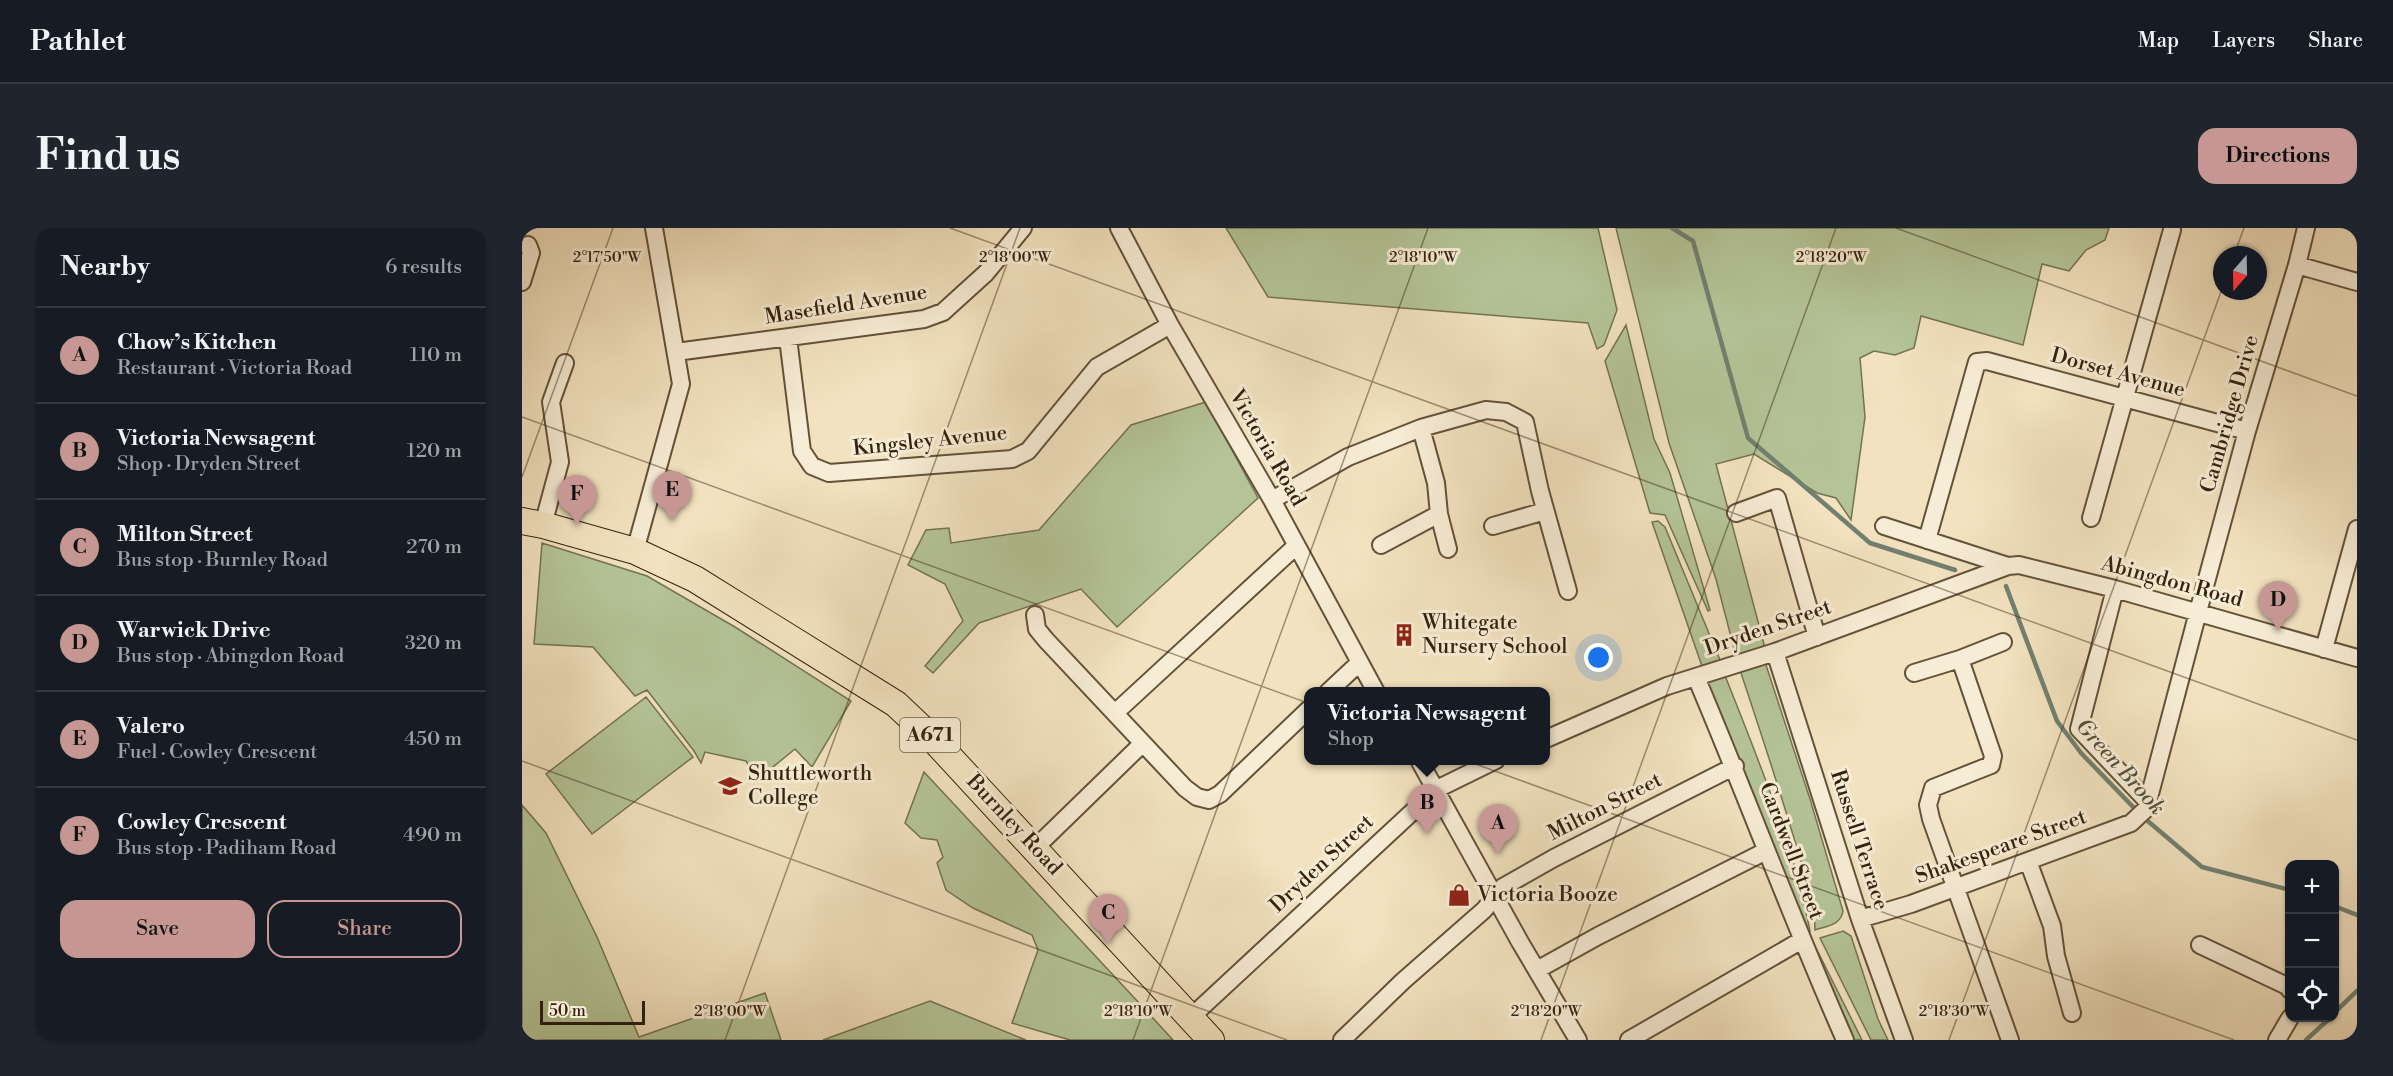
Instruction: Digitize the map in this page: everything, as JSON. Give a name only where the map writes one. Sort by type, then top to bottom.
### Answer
[{"type":"main road","name":"A671","points":[[532,523],[635,551]]},
{"type":"main road","name":"Burnley Road","points":[[635,551],[695,579],[896,704],[933,739],[1211,1040]]},
{"type":"street","points":[[635,551],[681,384],[654,228]]},
{"type":"street","name":"Masefield Avenue","points":[[676,352],[924,319],[943,312],[986,273],[1023,228]]},
{"type":"street","name":"Victoria Road","points":[[1119,228],[1170,325],[1272,500],[1373,687]]},
{"type":"street","name":"Cambridge Drive","points":[[2143,811],[2247,431],[2306,228]]},
{"type":"street","points":[[2091,518],[2172,230]]},
{"type":"street","points":[[522,282],[531,253],[528,245]]},
{"type":"street","points":[[2297,265],[2357,282]]},
{"type":"street","name":"Kingsley Avenue","points":[[788,338],[802,451],[812,466],[829,473],[1012,459],[1028,451],[1097,367],[1170,325]]},
{"type":"street","name":"Dorset Avenue","points":[[1927,540],[1977,362],[1985,360],[2247,431]]},
{"type":"street","points":[[532,523],[561,462],[551,402],[565,363]]},
{"type":"street","points":[[1272,500],[1348,457],[1421,428],[1486,410],[1506,411],[1525,422],[1545,510],[1568,591]]},
{"type":"street","points":[[1421,428],[1436,483],[1439,514],[1448,549]]},
{"type":"street","points":[[1736,513],[1777,498],[1817,636]]},
{"type":"street","points":[[1493,526],[1545,510]]},
{"type":"street","points":[[1381,545],[1439,514]]},
{"type":"street","name":"Abingdon Road","points":[[1884,526],[2008,566],[2019,565],[2115,590],[2357,658]]},
{"type":"street","points":[[2324,649],[2357,529]]},
{"type":"street","points":[[1116,712],[1296,546]]},
{"type":"street","name":"Dryden Street","points":[[1550,737],[1667,686],[1775,652],[2008,566]]},
{"type":"street","points":[[2115,590],[2079,729],[2143,811]]},
{"type":"street","points":[[1035,615],[1037,629],[1046,640],[1185,788],[1197,796],[1209,800],[1220,794],[1304,714]]},
{"type":"street","points":[[1914,673],[1960,659],[2003,642]]},
{"type":"street","name":"Russell Terrace","points":[[1775,652],[1860,919],[1904,1040]]},
{"type":"street","points":[[1960,659],[1993,756],[1991,765],[1934,788],[1928,806],[1954,888],[2010,1040]]},
{"type":"street","points":[[1333,687],[1359,663]]},
{"type":"street","name":"Cardwell Street","points":[[1696,677],[1735,766],[1839,1038]]},
{"type":"street","points":[[1035,848],[1143,744]]},
{"type":"street","points":[[1422,765],[1578,1040]]},
{"type":"street","name":"Dryden Street","points":[[1190,1018],[1437,789],[1486,765]]},
{"type":"street","name":"Milton Street","points":[[1342,1040],[1403,981],[1484,910],[1503,887],[1554,858],[1735,766]]},
{"type":"street","name":"Shakespeare Street","points":[[1860,919],[2028,861],[2143,811]]},
{"type":"street","points":[[1537,970],[1598,936],[1766,851]]},
{"type":"street","points":[[2028,861],[2052,926],[2056,956],[2072,1013]]},
{"type":"street","points":[[1629,1040],[1802,940]]},
{"type":"street","points":[[2200,945],[2285,985]]},
{"type":"street","points":[[2277,1040],[2287,1022]]},
{"type":"green space","points":[[1226,228],[1598,228],[1617,310],[1604,345],[1597,349],[1588,323],[1268,297]]},
{"type":"green space","points":[[1616,228],[2109,228],[2105,240],[2086,250],[2069,271],[2042,264],[2023,345],[1921,316],[1914,348],[1895,355],[1874,351],[1860,358],[1865,417],[1851,520],[1836,498],[1817,493],[1754,454],[1716,464],[1764,644],[1762,650],[1736,656],[1716,579],[1669,443]]},
{"type":"green space","points":[[1626,325],[1654,439],[1670,473],[1710,610],[1708,611],[1665,515],[1650,513],[1605,361]]},
{"type":"green space","points":[[1206,402],[1258,498],[1117,627],[1081,589],[979,623],[933,673],[925,666],[963,621],[945,584],[908,565],[926,530],[949,528],[951,543],[1039,530],[1131,425]]},
{"type":"green space","points":[[1658,521],[1665,527],[1720,660],[1712,667],[1703,669],[1652,522]]},
{"type":"green space","points":[[542,543],[647,576],[735,627],[851,701],[812,767],[795,749],[757,780],[746,761],[705,752],[701,763],[647,690],[635,696],[593,647],[534,644]]},
{"type":"green space","points":[[1765,662],[1810,799],[1843,911],[1842,916],[1836,922],[1815,930],[1806,876],[1738,664]]},
{"type":"green space","points":[[1724,673],[1784,832],[1810,931],[1805,930],[1705,679]]},
{"type":"green space","points":[[646,697],[693,757],[592,834],[546,774]]},
{"type":"green space","points":[[924,772],[1173,1040],[1070,1040],[1012,1023],[1038,950],[1032,935],[973,908],[946,890],[937,863],[943,857],[937,840],[921,838],[905,823]]},
{"type":"green space","points":[[522,805],[546,833],[597,937],[639,1037],[765,993],[781,1040],[522,1040]]},
{"type":"green space","points":[[1843,931],[1851,936],[1878,1019],[1888,1040],[1871,1040],[1820,938]]},
{"type":"green space","points":[[1813,942],[1862,1040],[1849,1040],[1809,946]]},
{"type":"green space","points":[[930,1001],[1026,1040],[823,1040]]},
{"type":"waterway","points":[[1672,228],[1693,241],[1748,438],[1870,543],[1955,570]]},
{"type":"waterway","name":"Green Brook","points":[[2006,586],[2057,721],[2081,753],[2137,811]]},
{"type":"waterway","name":"Green Brook","points":[[2143,817],[2202,867],[2285,889]]},
{"type":"waterway","name":"Green Brook","points":[[2339,908],[2357,915]]},
{"type":"waterway","name":"Green Brook","points":[[2339,1008],[2357,991]]},
{"type":"waterway","name":"Green Brook","points":[[2306,1040],[2326,1022]]},
{"type":"place","name":"Valero","points":[[672,521]]},
{"type":"place","name":"Cowley Crescent","points":[[577,525]]},
{"type":"place","name":"Warwick Drive","points":[[2278,631]]},
{"type":"place","name":"Whitegate Nursery School","points":[[1404,635]]},
{"type":"place","name":"Shuttleworth College","points":[[730,786]]},
{"type":"place","name":"Victoria Newsagent","points":[[1427,834]]},
{"type":"place","name":"Chow’s Kitchen","points":[[1498,854]]},
{"type":"place","name":"Victoria Booze","points":[[1459,895]]},
{"type":"place","name":"Milton Street","points":[[1108,944]]}]
